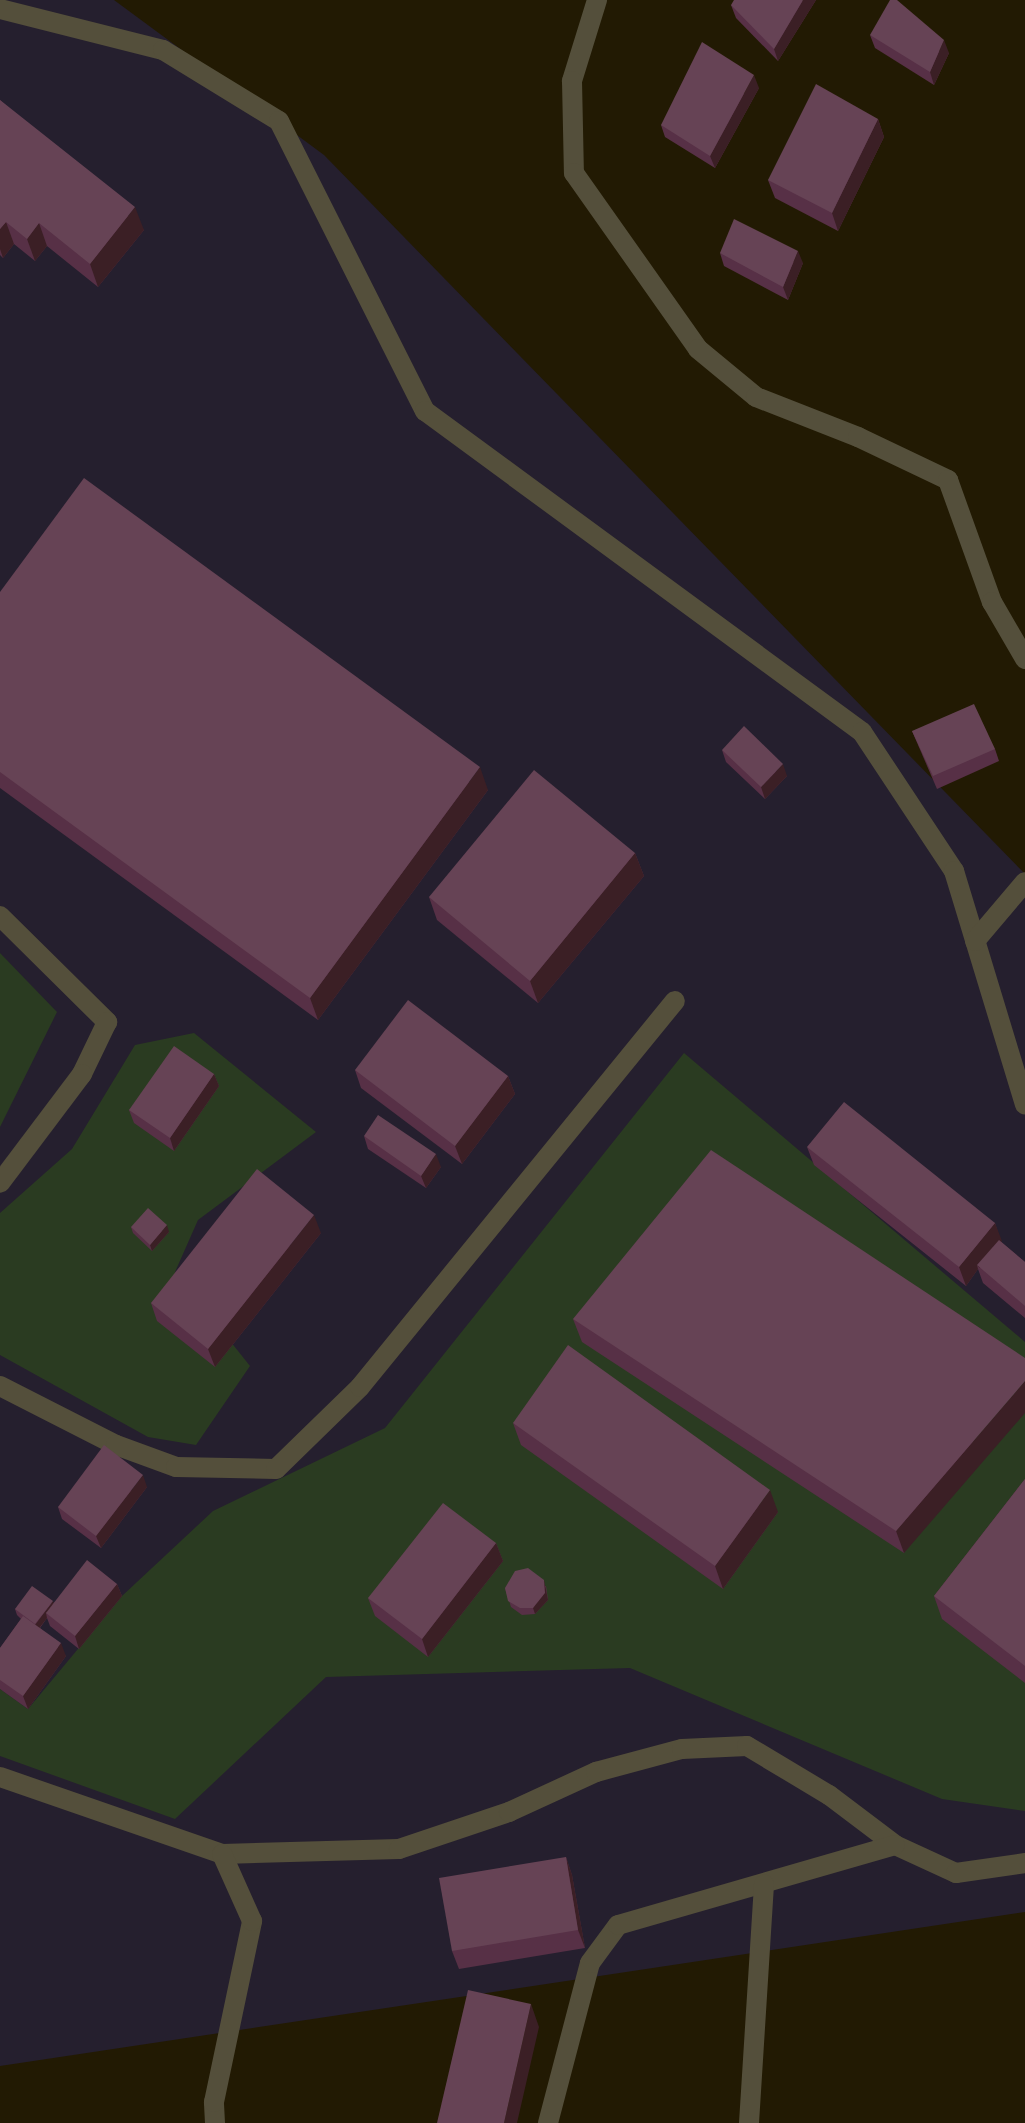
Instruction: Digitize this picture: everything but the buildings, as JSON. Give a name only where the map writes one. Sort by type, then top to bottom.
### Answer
[{"type":"lane","points":[[597,0],[572,81],[574,173],[698,349],[756,397],[858,437],[948,480],[992,602],[1025,659]]},
{"type":"lane","points":[[0,9],[163,50],[279,121],[425,411],[862,732],[954,871],[1025,1104]]},
{"type":"lane","points":[[975,941],[1025,882]]},
{"type":"lane","points":[[0,916],[107,1022],[82,1074],[0,1183]]},
{"type":"lane","points":[[0,1386],[116,1445],[176,1467],[276,1469],[360,1387],[675,1001]]},
{"type":"lane","points":[[0,1777],[222,1854],[399,1849],[509,1812],[596,1772],[682,1749],[747,1746],[829,1795],[895,1845],[956,1873],[1025,1863]]},
{"type":"lane","points":[[548,2123],[590,1963],[618,1925],[895,1845]]},
{"type":"lane","points":[[215,2123],[214,2102],[252,1921],[222,1854]]},
{"type":"lane","points":[[749,2123],[764,1884]]},
{"type":"shaded area","points":[[0,0],[114,0],[324,155],[1025,874],[1025,1912],[0,2066]]},
{"type":"green space","points":[[0,953],[57,1012],[0,1127]]},
{"type":"green space","points":[[194,1033],[316,1132],[198,1220],[175,1272],[250,1366],[196,1445],[148,1437],[0,1355],[0,1213],[72,1149],[135,1045]]},
{"type":"green space","points":[[684,1053],[1025,1342],[1025,1811],[942,1799],[630,1668],[326,1677],[175,1819],[0,1756],[0,1689],[28,1709],[122,1596],[213,1511],[385,1428]]}]
